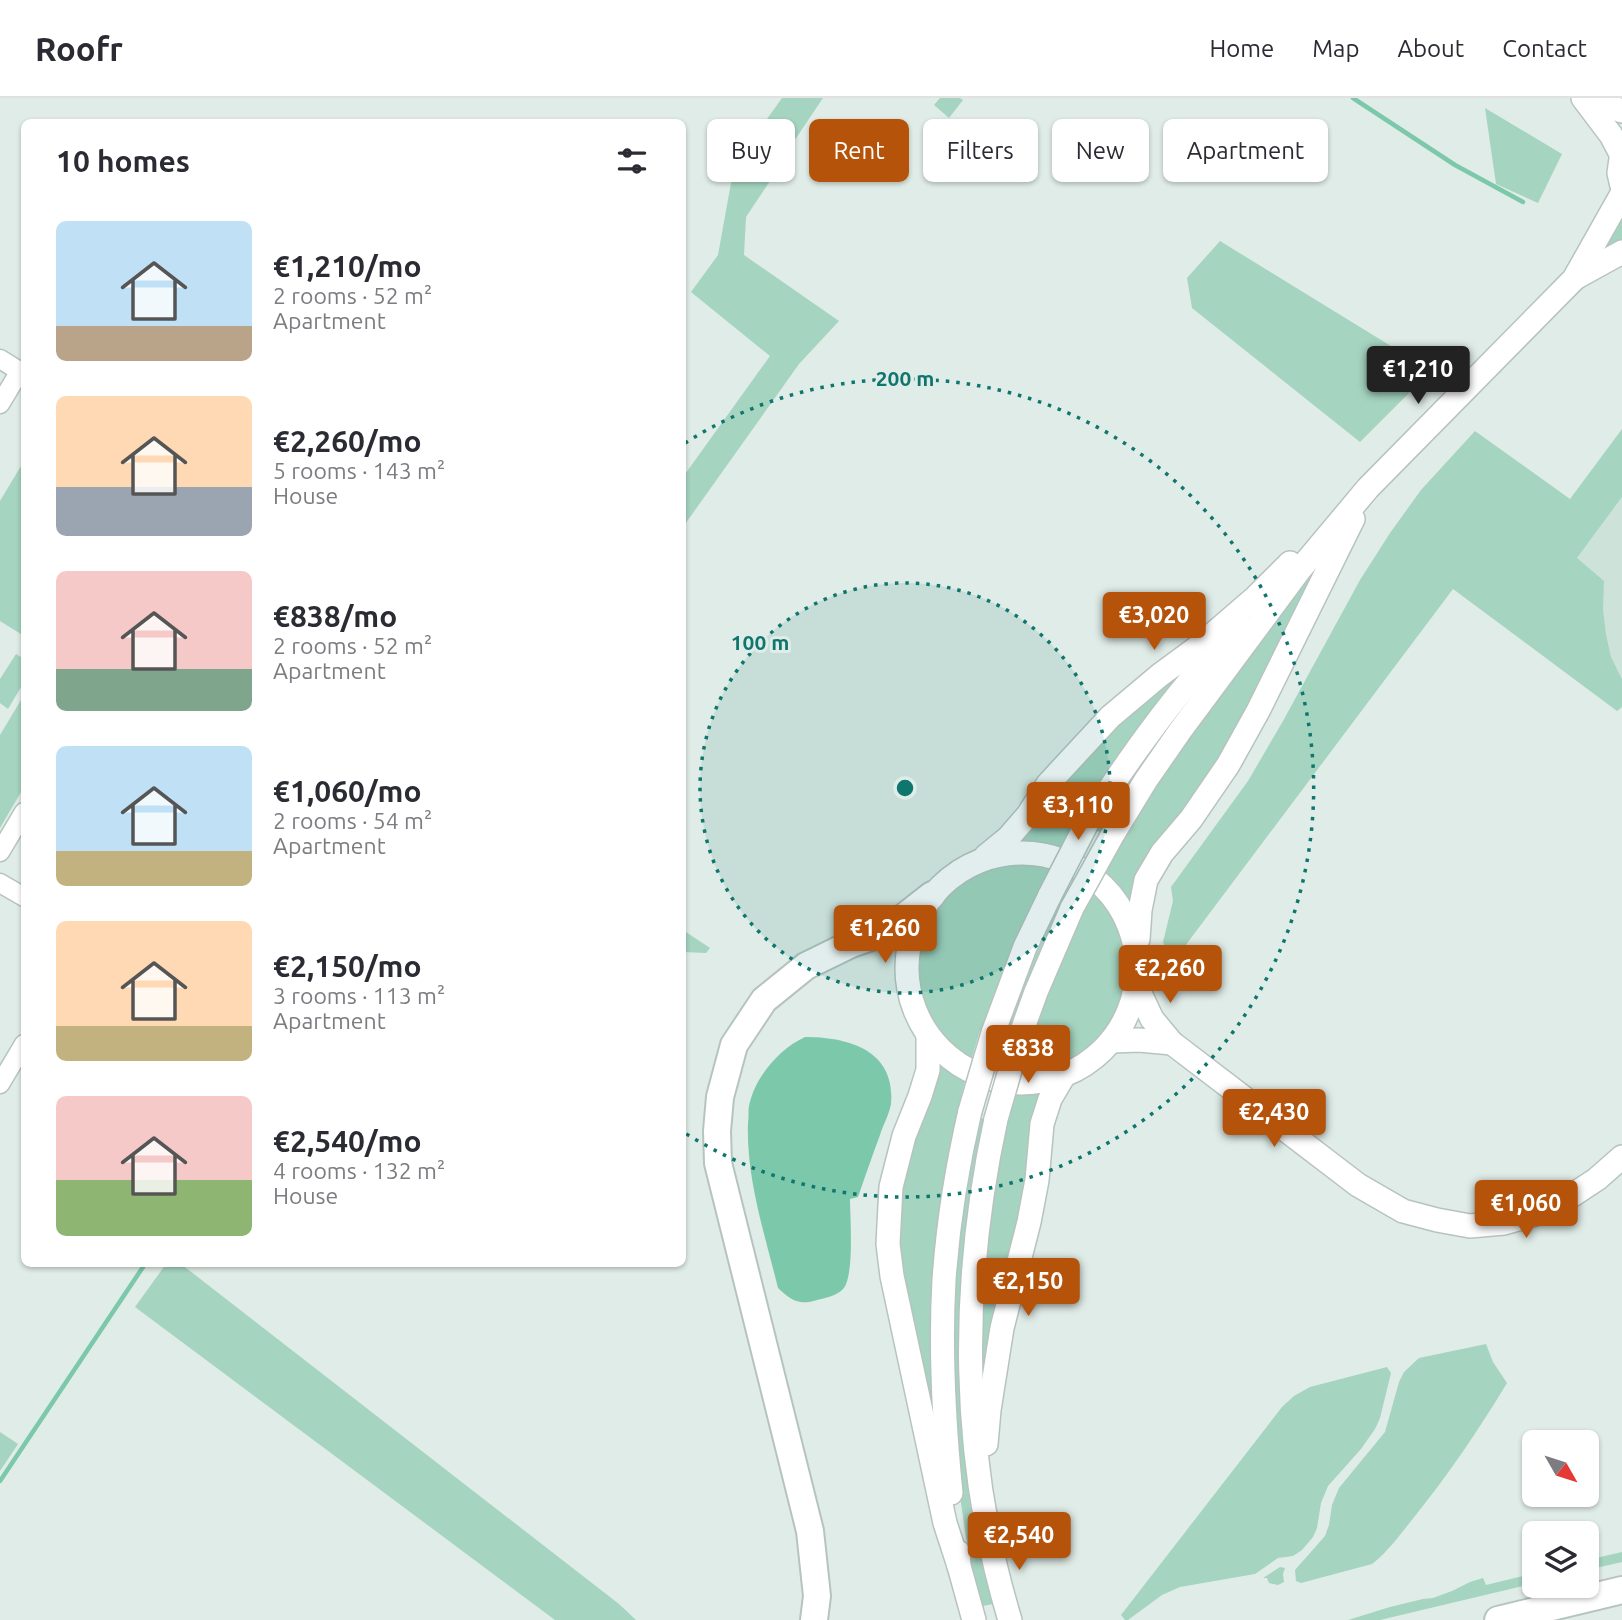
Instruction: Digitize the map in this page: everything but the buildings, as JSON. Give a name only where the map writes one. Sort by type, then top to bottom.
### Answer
[{"type":"highway","points":[[814,1620],[817,1597],[810,1531],[718,1163],[720,1097],[734,1045],[764,1000],[806,966],[874,936],[895,924],[932,895]]},
{"type":"highway","points":[[1499,1620],[1622,1590]]},
{"type":"main road","points":[[1586,98],[1622,111]]},
{"type":"main road","points":[[1586,98],[1622,153],[1619,173],[1622,186]]},
{"type":"main road","points":[[1368,488],[1258,711],[1228,765],[1146,880],[1140,910],[1137,986],[1128,1016],[1112,1041],[1090,1062],[1063,1077],[1034,1084],[1003,1083],[975,1074],[949,1058],[928,1037],[914,1010],[907,981],[907,950],[916,921],[932,895],[954,874],[981,860],[1008,838],[1028,815],[1048,784],[1110,717],[1256,597],[1368,488],[1574,279],[1622,194]]},
{"type":"main road","points":[[1574,279],[1622,252]]},
{"type":"main road","points":[[1007,1609],[978,1481],[972,1409],[971,1322],[979,1206],[996,1119],[1019,1039],[1036,992],[1073,908],[1146,780],[1301,568],[1368,488]]},
{"type":"main road","points":[[959,1566],[945,1408],[944,1280],[952,1200],[970,1111],[993,1033],[1025,947],[1050,895],[1088,821],[1125,765],[1207,662],[1301,568]]},
{"type":"main road","points":[[981,860],[1010,853],[1040,854],[1078,867],[1095,878],[1116,900],[1130,927],[1138,956]]},
{"type":"main road","points":[[1137,986],[1152,1019],[1172,1043],[1358,1185],[1403,1211],[1470,1226],[1504,1223],[1550,1210],[1597,1179],[1622,1157]]},
{"type":"main road","points":[[928,1037],[928,1070],[904,1136],[891,1187],[888,1244],[892,1276],[943,1512],[972,1613]]},
{"type":"main road","points":[[1112,1041],[1172,1043]]},
{"type":"main road","points":[[993,1556],[985,1458],[989,1410],[1002,1328],[1037,1180],[1042,1124],[1050,1099],[1063,1077]]},
{"type":"street","points":[[0,359],[21,371]]},
{"type":"street","points":[[0,404],[21,373]]},
{"type":"street","points":[[0,852],[21,817]]},
{"type":"street","points":[[0,883],[21,895]]},
{"type":"street","points":[[0,1084],[7,1056]]},
{"type":"shaded area","points":[[782,98],[823,98],[795,140],[795,119],[767,119]]},
{"type":"shaded area","points":[[940,98],[963,100],[949,118],[934,105]]},
{"type":"shaded area","points":[[1485,108],[1562,154],[1538,203],[1496,184]]},
{"type":"shaded area","points":[[769,182],[746,217],[744,255],[839,321],[799,364],[686,523],[686,473],[770,356],[691,292],[718,255],[731,183]]},
{"type":"shaded area","points":[[1622,217],[1622,242],[1594,262]]},
{"type":"shaded area","points":[[1220,241],[1399,351],[1387,369],[1414,388],[1360,442],[1192,308],[1187,278]]},
{"type":"shaded area","points":[[1622,429],[1622,497],[1577,558],[1604,581],[1606,634],[1611,657],[1622,679],[1622,707],[1617,711],[1453,589],[1173,962],[1163,942],[1173,901],[1171,887],[1248,781],[1360,580],[1421,490],[1475,431],[1570,499]]},
{"type":"shaded area","points":[[21,466],[21,634],[0,621],[0,501]]},
{"type":"shaded area","points":[[1622,497],[1622,679],[1611,657],[1603,609],[1577,558]]},
{"type":"shaded area","points":[[1318,568],[1254,703],[1133,903],[1117,883],[1102,871],[1143,793],[1290,600]]},
{"type":"shaded area","points":[[1225,648],[1104,833],[1092,830]]},
{"type":"shaded area","points":[[16,654],[21,657],[21,687],[8,709],[0,703],[0,679]]},
{"type":"shaded area","points":[[1192,657],[1064,850],[1039,843],[1018,844],[1075,761]]},
{"type":"shaded area","points":[[21,700],[21,792],[0,828],[0,735]]},
{"type":"shaded area","points":[[1022,861],[1056,866],[984,1031],[980,1030],[971,1061],[937,1028],[923,1003],[918,970],[923,937],[938,906],[961,882],[990,867]]},
{"type":"shaded area","points":[[1093,887],[1111,908],[1123,932],[1129,956],[1129,981],[1123,1005],[1112,1028],[1094,1047],[1053,1070],[1020,1077],[1029,1044],[1026,1042]]},
{"type":"shaded area","points":[[1054,901],[1064,905],[1009,1042],[999,1036]]},
{"type":"shaded area","points":[[686,932],[710,948],[706,953],[686,952]]},
{"type":"shaded area","points":[[805,1037],[837,1040],[866,1050],[886,1071],[891,1086],[889,1112],[858,1197],[850,1199],[850,1262],[846,1284],[834,1295],[811,1302],[791,1299],[778,1288],[753,1185],[748,1144],[749,1108],[762,1075],[777,1056]]},
{"type":"shaded area","points":[[938,1059],[966,1078],[958,1107],[962,1109],[935,1419],[931,1421],[902,1279],[898,1235],[902,1181]]},
{"type":"shaded area","points":[[1044,1090],[1033,1158],[982,1403],[977,1295],[1004,1119],[1008,1119],[1016,1092]]},
{"type":"shaded area","points":[[977,1115],[987,1121],[966,1229],[960,1363],[965,1467],[976,1536],[993,1604],[983,1606],[966,1537],[952,1429],[953,1265]]},
{"type":"shaded area","points":[[164,1267],[185,1267],[619,1604],[636,1620],[555,1620],[135,1307]]},
{"type":"shaded area","points":[[1486,1344],[1493,1362],[1507,1383],[1452,1467],[1400,1535],[1372,1564],[1301,1583],[1296,1581],[1295,1570],[1325,1536],[1339,1488],[1385,1432],[1404,1372],[1419,1358]]},
{"type":"shaded area","points":[[1387,1367],[1391,1373],[1375,1429],[1328,1486],[1321,1503],[1317,1528],[1302,1550],[1293,1556],[1278,1558],[1255,1574],[1180,1587],[1162,1595],[1125,1620],[1121,1615],[1282,1407],[1310,1387]]},
{"type":"shaded area","points":[[0,1432],[18,1444],[0,1471]]},
{"type":"shaded area","points":[[1622,1552],[1622,1562],[1599,1567],[1599,1557]]},
{"type":"shaded area","points":[[1280,1567],[1285,1568],[1284,1582],[1278,1585],[1263,1578]]},
{"type":"shaded area","points":[[1522,1576],[1522,1586],[1380,1620],[1348,1620],[1433,1598],[1483,1578],[1486,1585]]},
{"type":"waterway","points":[[1353,98],[1455,165],[1523,202]]},
{"type":"waterway","points":[[0,1481],[143,1267]]}]
